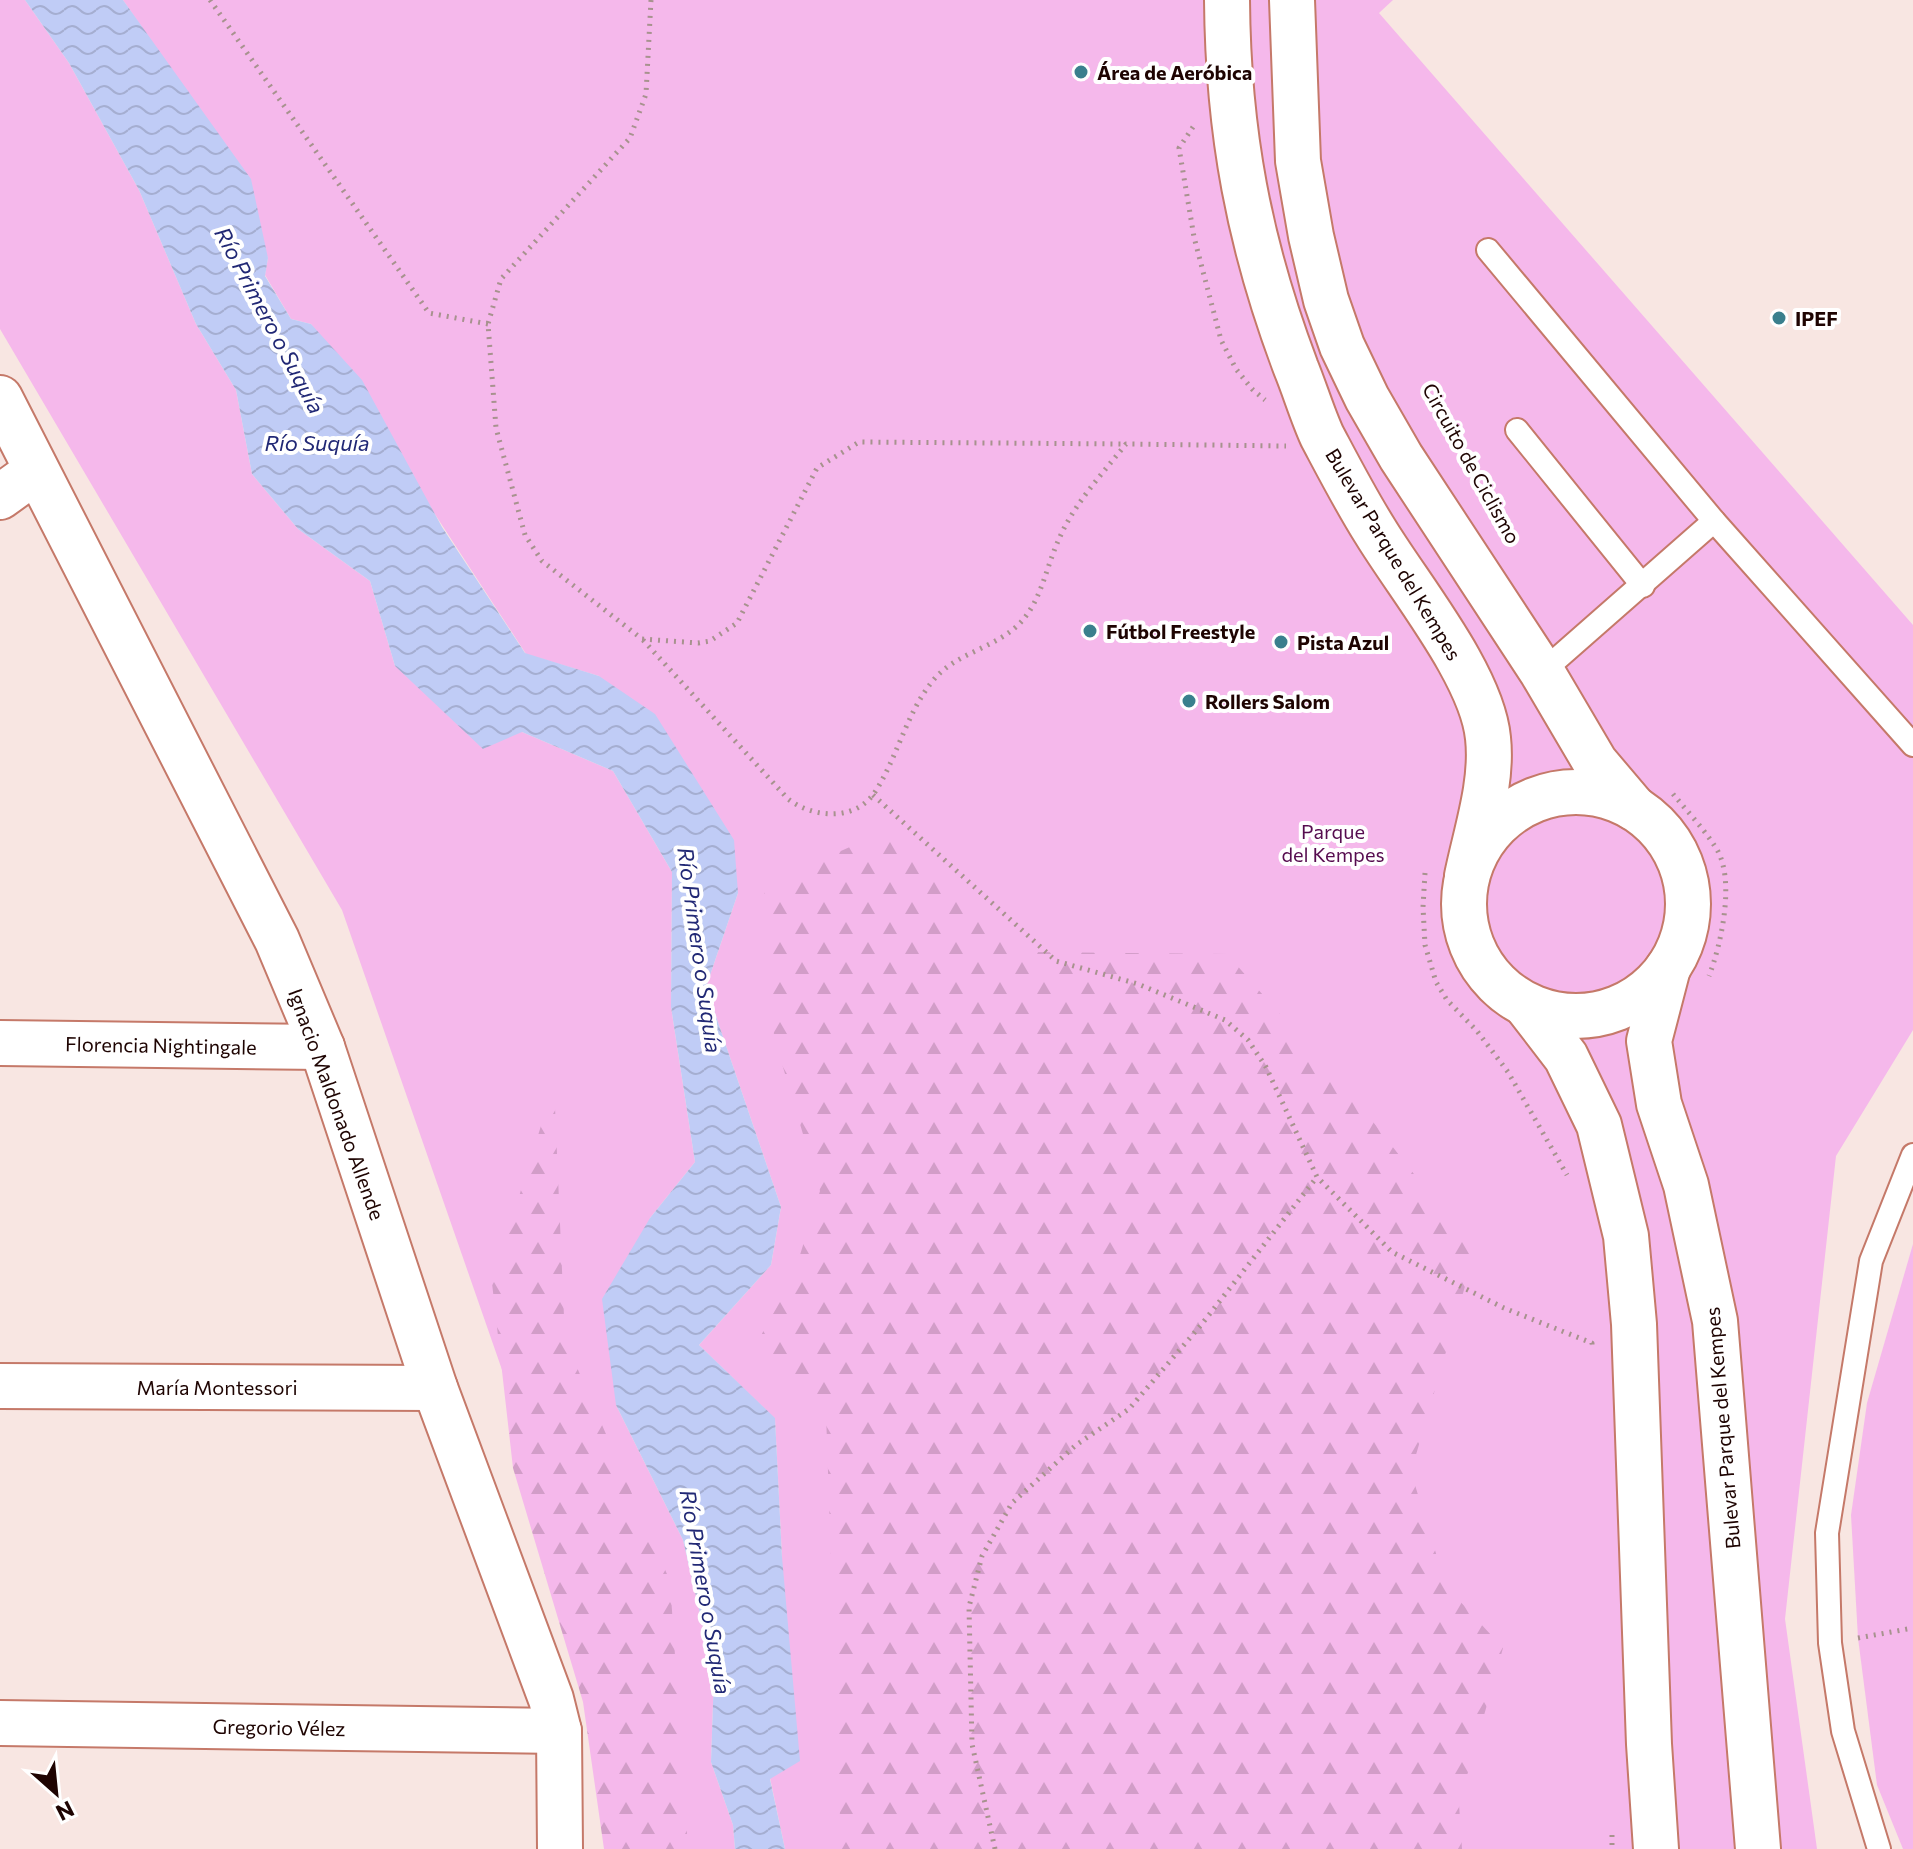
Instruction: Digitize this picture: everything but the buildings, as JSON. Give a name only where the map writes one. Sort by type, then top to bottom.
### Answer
[{"type":"street","name":"Bulevar Parque del Kempes","points":[[1227,0],[1234,137],[1249,215],[1273,306],[1321,433],[1375,530],[1462,666],[1483,715],[1489,750],[1484,793],[1446,873]]},
{"type":"street","points":[[1292,0],[1298,161],[1323,288],[1342,346],[1401,457],[1542,672],[1595,762],[1652,799]]},
{"type":"street","name":"Ignacio Maldonado Allende","points":[[0,398],[277,940],[322,1047],[435,1388],[551,1699],[559,1731],[560,1849]]},
{"type":"street","points":[[0,497],[36,471]]},
{"type":"street","points":[[1652,799],[1616,799],[1575,792],[1534,800],[1499,823],[1446,873],[1463,913],[1472,949],[1493,980],[1526,1005],[1566,1057],[1599,1125],[1626,1236],[1634,1324],[1649,1744],[1656,1849]]},
{"type":"street","points":[[1526,1005],[1547,1013],[1593,1015],[1636,999],[1654,986],[1668,968],[1680,948],[1689,903],[1679,859],[1668,839],[1652,822],[1652,799]]},
{"type":"street","name":"Bulevar Parque del Kempes","points":[[1668,968],[1649,1041],[1659,1104],[1686,1185],[1715,1321],[1758,1849]]},
{"type":"street","name":"Florencia Nightingale","points":[[0,1043],[322,1047]]},
{"type":"street","name":"María Montessori","points":[[0,1386],[435,1388]]},
{"type":"street","name":"Gregorio Vélez","points":[[0,1723],[559,1731]]},
{"type":"lane","points":[[1488,250],[1714,521],[1913,745]]},
{"type":"lane","points":[[1517,430],[1643,586]]},
{"type":"lane","points":[[1542,672],[1714,521]]},
{"type":"lane","points":[[1879,1849],[1843,1731],[1830,1643],[1827,1533],[1871,1261],[1913,1155]]},
{"type":"path","points":[[210,0],[429,313],[488,324]]},
{"type":"path","points":[[651,0],[646,94],[630,138],[501,279],[488,324],[496,428],[525,535],[542,561],[642,639],[788,799],[801,809],[830,815],[845,812],[873,795],[930,683],[952,663],[1004,636],[1021,622],[1036,602],[1059,537],[1088,492],[1126,444]]},
{"type":"path","points":[[1201,116],[1179,148],[1194,237],[1221,340],[1236,369],[1252,389],[1268,402]]},
{"type":"path","points":[[642,639],[710,641],[737,623],[817,468],[859,442],[1295,446],[1289,435]]},
{"type":"path","points":[[873,795],[1056,961],[1138,984],[1225,1020],[1248,1040],[1266,1067],[1317,1177],[1392,1252],[1504,1308],[1592,1343]]},
{"type":"path","points":[[1652,799],[1718,850],[1725,887]]},
{"type":"path","points":[[1446,873],[1423,907],[1425,945],[1436,982],[1447,1000],[1477,1031],[1508,1072],[1563,1164],[1571,1189]]},
{"type":"path","points":[[995,1849],[972,1744],[969,1607],[982,1556],[1012,1503],[1076,1445],[1129,1409],[1201,1325],[1317,1177]]},
{"type":"path","points":[[1593,1330],[1593,1358]]},
{"type":"path","points":[[1830,1643],[1913,1628]]},
{"type":"path","points":[[1612,1833],[1612,1849]]},
{"type":"green space","points":[[0,0],[25,0],[69,63],[139,190],[196,324],[236,390],[252,474],[298,529],[370,581],[395,666],[522,732],[613,771],[672,872],[671,1007],[695,1162],[650,1218],[616,1405],[683,1540],[714,1674],[711,1762],[733,1825],[735,1849],[605,1849],[580,1594],[342,910],[0,329]]},
{"type":"green space","name":"Parque del Kempes","points":[[123,0],[1393,0],[1379,13],[1913,625],[1913,1030],[1836,1156],[1785,1619],[1817,1849],[785,1849],[770,1778],[782,1557],[775,1419],[699,1345],[771,1265],[781,1207],[706,987],[738,893],[599,676],[526,654],[311,324],[291,319],[265,275],[268,258],[182,86]]},
{"type":"green space","points":[[886,831],[1029,952],[1227,954],[1363,1109],[1475,1252],[1411,1472],[1446,1586],[1503,1648],[1459,1804],[1462,1849],[841,1849],[826,1413],[757,1343],[794,1274],[820,1191],[774,1037],[764,885]]},
{"type":"green space","points":[[554,1084],[565,1340],[670,1581],[688,1849],[604,1849],[583,1702],[513,1468],[492,1283]]},
{"type":"green space","points":[[1913,1244],[1913,1849],[1903,1849],[1877,1785],[1858,1638],[1851,1515],[1867,1403]]},
{"type":"water","name":"Río Suquía","points":[[25,0],[123,0],[251,179],[268,258],[265,276],[291,319],[311,324],[362,380],[442,527],[525,653],[599,676],[655,714],[734,840],[738,893],[706,987],[781,1207],[771,1265],[699,1345],[775,1418],[782,1557],[800,1761],[770,1779],[785,1849],[735,1849],[733,1825],[711,1762],[714,1674],[683,1540],[616,1405],[602,1299],[650,1218],[695,1162],[671,1007],[672,872],[613,771],[522,732],[483,749],[395,666],[370,581],[298,529],[252,474],[236,390],[196,324],[139,190],[69,63]]},
{"type":"place","name":"Área de Aeróbica","points":[[1081,72]]},
{"type":"place","name":"IPEF","points":[[1779,318]]},
{"type":"place","name":"Fútbol Freestyle","points":[[1090,631]]},
{"type":"place","name":"Pista Azul","points":[[1281,642]]},
{"type":"place","name":"Rollers Salom","points":[[1189,701]]},
{"type":"water label","name":"Río Primero o Suquía","points":[[270,320]]},
{"type":"water label","name":"Río Primero o Suquía","points":[[700,950]]},
{"type":"water label","name":"Río Primero o Suquía","points":[[706,1592]]}]
